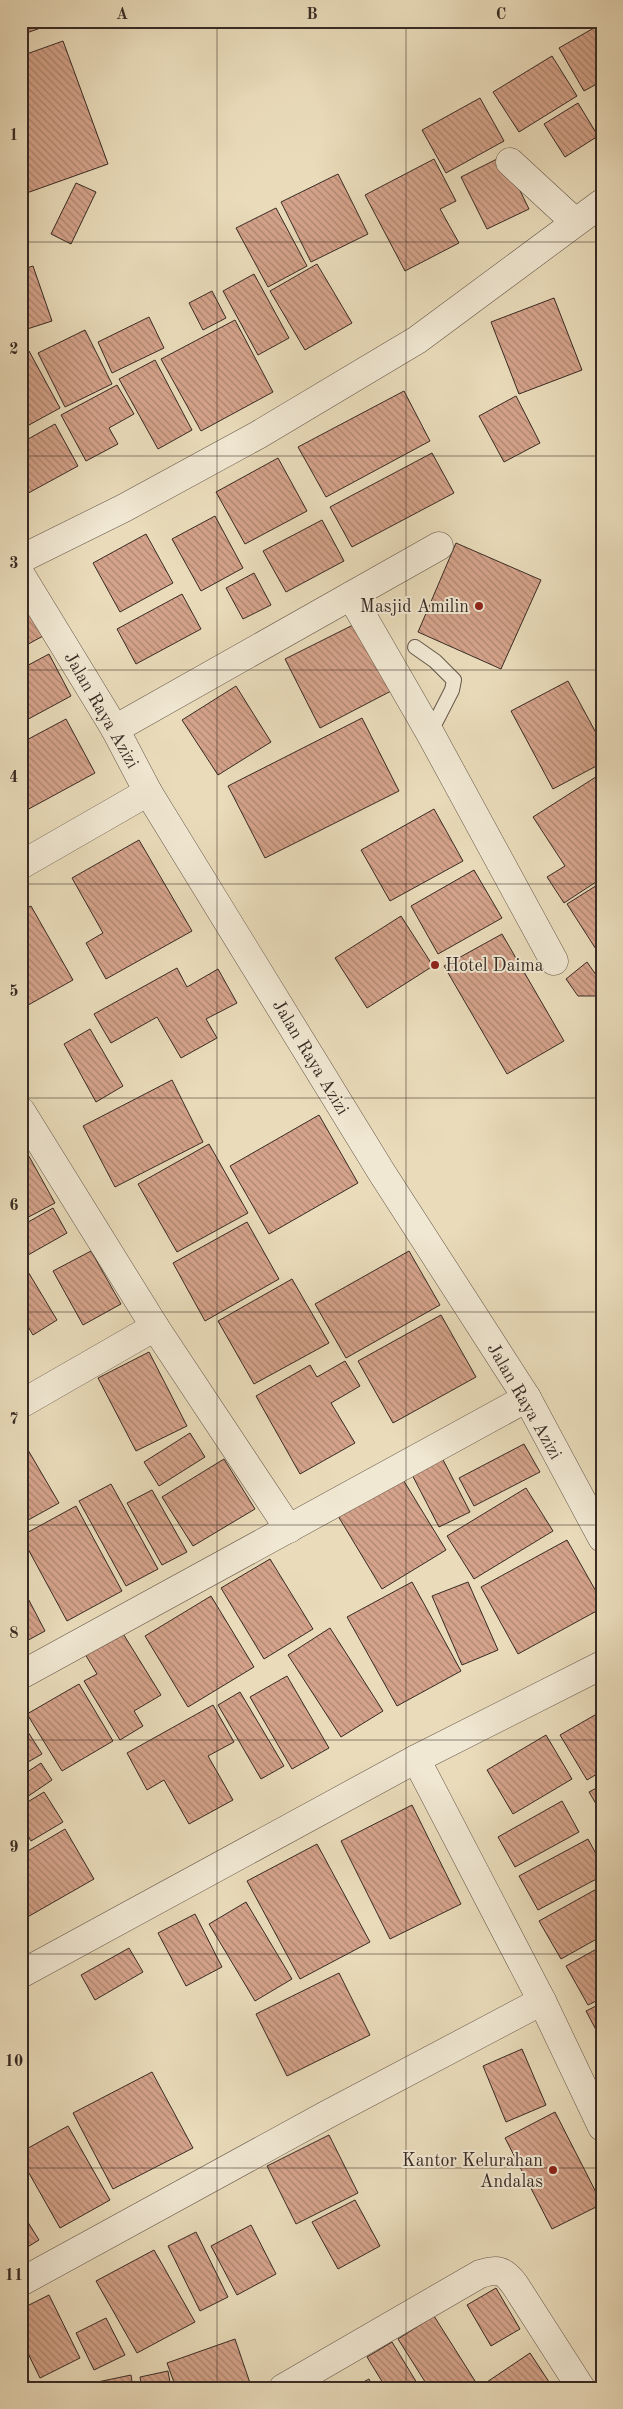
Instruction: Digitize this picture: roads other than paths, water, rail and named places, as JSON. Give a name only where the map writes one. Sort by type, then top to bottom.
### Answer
[{"type":"street","points":[[510,162],[575,222]]},
{"type":"street","points":[[21,558],[124,508],[233,449],[417,340],[602,203]]},
{"type":"street","points":[[116,729],[439,546]]},
{"type":"street","name":"Jalan Raya Azizi","points":[[21,575],[116,729],[148,792],[382,1173],[527,1398],[602,1538]]},
{"type":"street","points":[[351,596],[430,733],[554,961]]},
{"type":"street","points":[[21,865],[148,792]]},
{"type":"street","points":[[23,1117],[155,1327],[288,1529]]},
{"type":"street","points":[[21,1404],[155,1327]]},
{"type":"street","points":[[21,1675],[527,1398]]},
{"type":"street","points":[[21,1974],[416,1759],[602,1665]]},
{"type":"street","points":[[416,1759],[542,2001],[602,2127]]},
{"type":"street","points":[[21,2282],[328,2114],[542,2001]]},
{"type":"street","points":[[283,2388],[480,2274],[499,2270],[508,2275],[515,2285],[581,2388]]},
{"type":"lane","points":[[415,647],[435,661],[454,680],[452,690],[430,733]]},
{"type":"place","name":"Masjid Amilin","points":[[479,606]]},
{"type":"place","name":"Hotel Daima","points":[[435,965]]},
{"type":"place","name":"Kantor Kelurahan Andalas","points":[[553,2170]]}]
